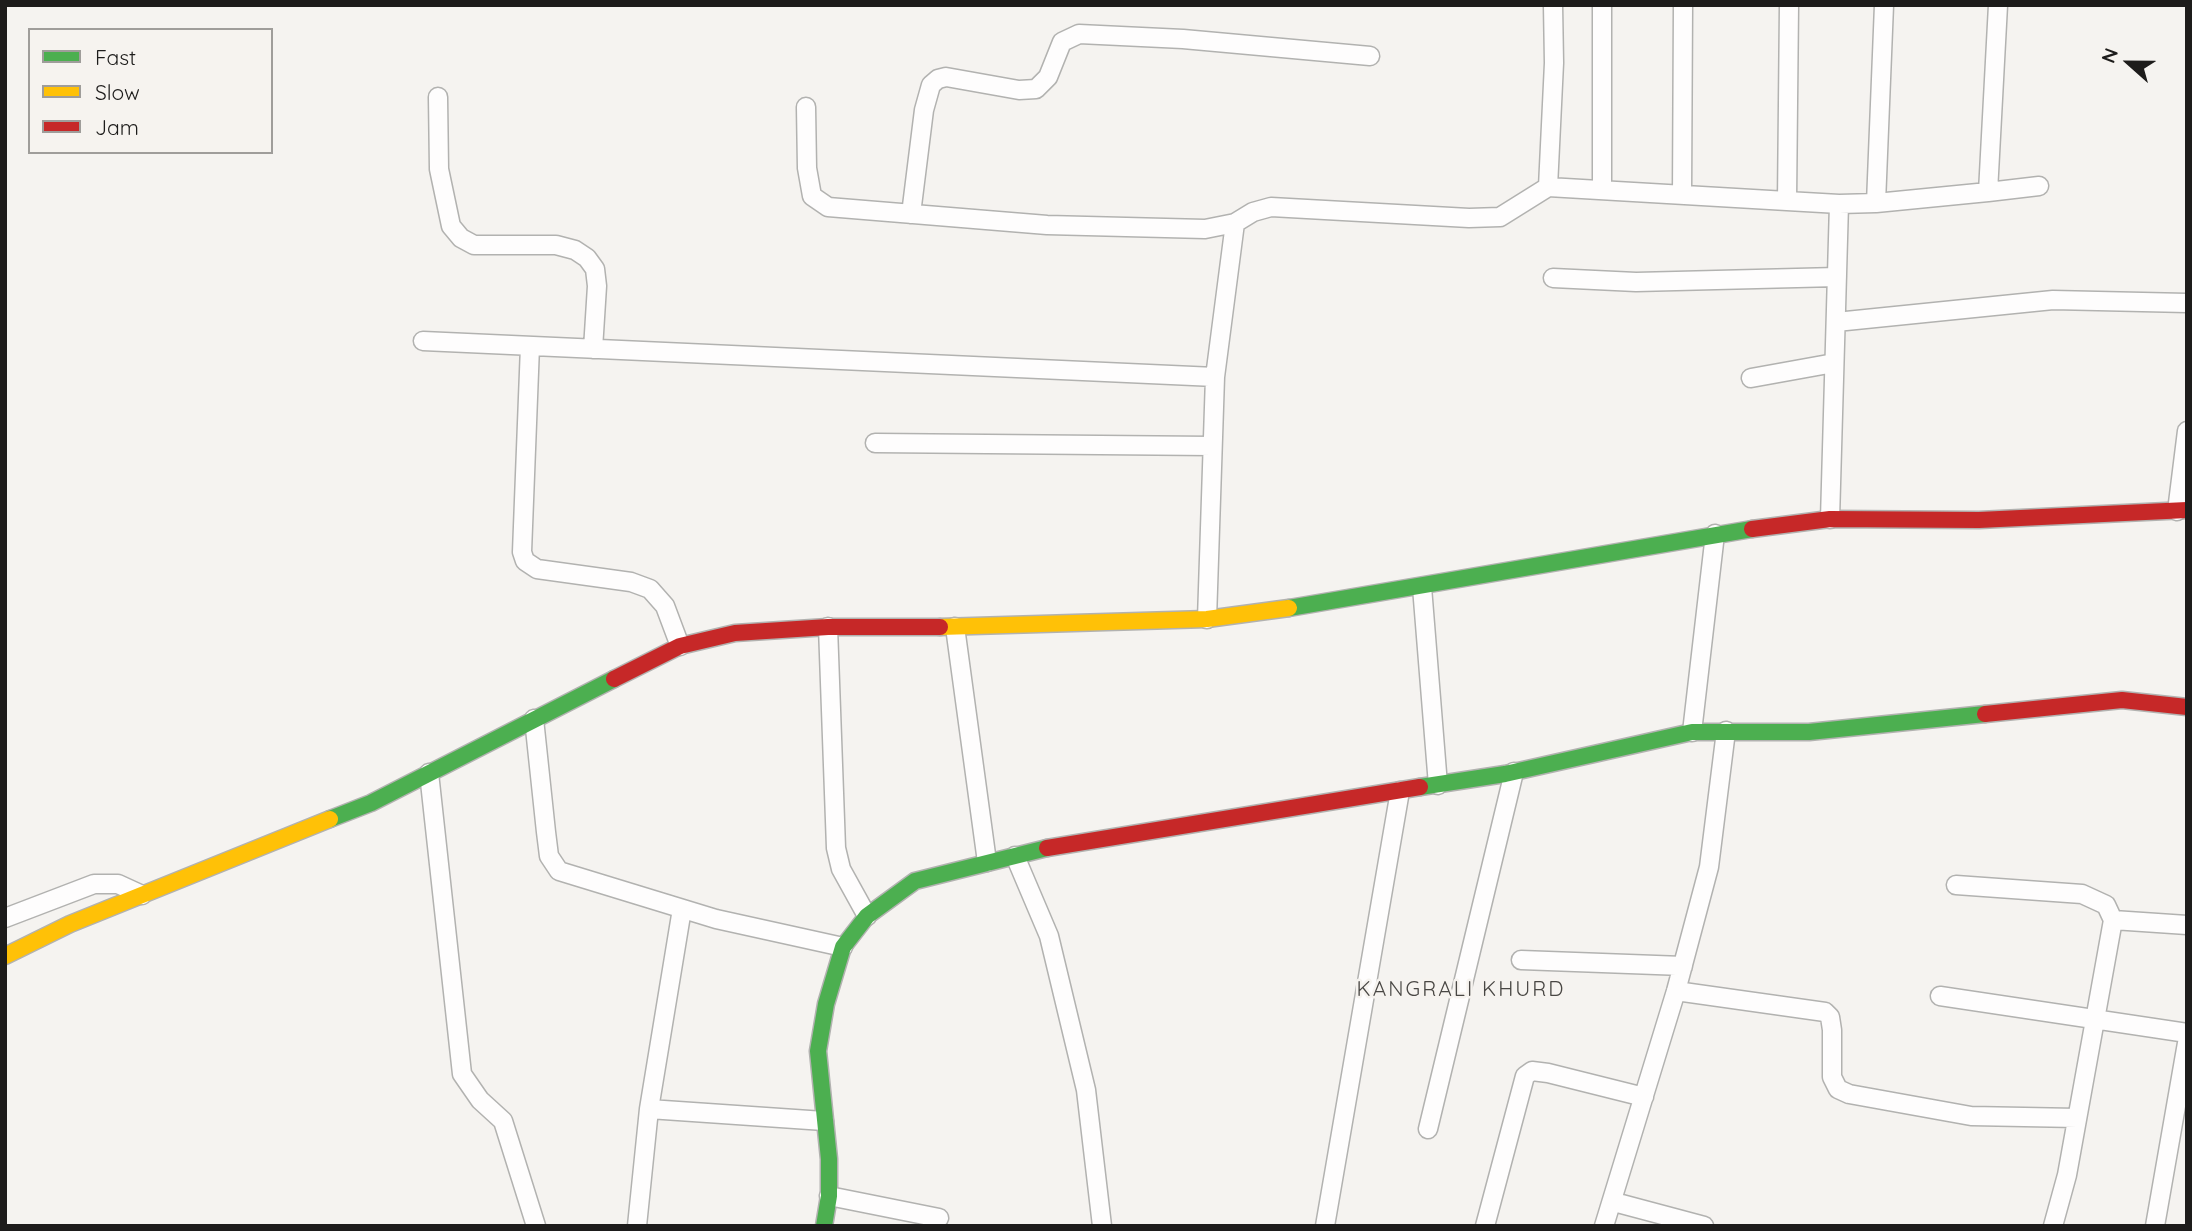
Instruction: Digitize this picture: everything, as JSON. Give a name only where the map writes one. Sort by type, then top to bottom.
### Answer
[{"type":"main road","points":[[5,956],[70,924],[370,803],[680,646],[735,633],[828,627],[955,627],[1207,619],[1422,587],[1715,534],[1830,519],[1979,520],[2182,510]]},
{"type":"main road","points":[[824,1226],[830,1196],[830,1160],[818,1051],[826,1004],[843,947],[867,916],[893,894],[915,881],[1057,845],[1514,772],[1692,732],[1809,732],[2122,700],[2187,707]]},
{"type":"street","points":[[1548,187],[1554,64],[1553,5]]},
{"type":"street","points":[[1602,5],[1602,190]]},
{"type":"street","points":[[1682,195],[1683,5]]},
{"type":"street","points":[[1787,201],[1789,5]]},
{"type":"street","points":[[1876,203],[1884,5]]},
{"type":"street","points":[[1988,192],[1998,5]]},
{"type":"street","points":[[911,214],[924,110],[931,85],[938,79],[946,77],[1019,90],[1036,89],[1048,77],[1062,42],[1079,34],[1182,39],[1370,56]]},
{"type":"street","points":[[438,97],[439,169],[451,226],[461,238],[474,245],[556,245],[575,250],[587,258],[595,269],[597,286],[593,349]]},
{"type":"street","points":[[806,107],[807,168],[812,196],[828,207],[1047,225],[1205,229],[1236,223],[1253,212],[1271,207],[1469,218],[1500,217],[1548,187],[1839,204],[1876,203],[2039,186]]},
{"type":"street","points":[[1830,519],[1839,204]]},
{"type":"street","points":[[1207,619],[1216,377],[1236,223]]},
{"type":"street","points":[[1553,278],[1636,282],[1837,277]]},
{"type":"street","points":[[1836,321],[2053,300],[2187,303]]},
{"type":"street","points":[[423,341],[1216,377]]},
{"type":"street","points":[[530,346],[522,552],[525,561],[537,569],[631,582],[650,589],[665,606],[680,646]]},
{"type":"street","points":[[1751,378],[1834,363]]},
{"type":"street","points":[[2182,510],[2187,431]]},
{"type":"street","points":[[875,443],[1212,446]]},
{"type":"street","points":[[1692,732],[1715,534]]},
{"type":"street","points":[[1422,587],[1438,785]]},
{"type":"street","points":[[828,627],[836,848],[841,869],[867,916]]},
{"type":"street","points":[[955,627],[987,862]]},
{"type":"street","points":[[534,719],[545,832],[552,864],[559,871],[682,909],[843,947]]},
{"type":"street","points":[[1604,1226],[1614,1202],[1710,867],[1726,732]]},
{"type":"street","points":[[1428,1129],[1514,772]]},
{"type":"street","points":[[429,773],[463,1074],[481,1100],[503,1121],[536,1226]]},
{"type":"street","points":[[1325,1226],[1400,791]]},
{"type":"street","points":[[1015,856],[1049,936],[1083,1077],[1102,1226]]},
{"type":"street","points":[[5,918],[94,884],[118,884],[142,895]]},
{"type":"street","points":[[1956,885],[2082,894],[2105,905],[2113,920],[2077,1118],[2053,1226]]},
{"type":"street","points":[[637,1226],[649,1108],[682,909]]},
{"type":"street","points":[[2113,920],[2187,925]]},
{"type":"street","points":[[1521,960],[1683,966]]},
{"type":"street","points":[[1676,991],[1825,1012],[1830,1017],[1832,1030],[1832,1077],[1838,1088],[1849,1094],[1971,1116],[2077,1118]]},
{"type":"street","points":[[1940,996],[2187,1033]]},
{"type":"street","points":[[2155,1226],[2187,1043]]},
{"type":"street","points":[[1485,1226],[1525,1076],[1532,1071],[1548,1073],[1644,1097]]},
{"type":"street","points":[[649,1108],[824,1121]]},
{"type":"street","points":[[830,1196],[939,1218]]},
{"type":"street","points":[[1614,1202],[1704,1226]]},
{"type":"traffic: fast","points":[[1289,608],[1752,529]]},
{"type":"traffic: fast","points":[[330,819],[371,803],[614,679]]},
{"type":"traffic: fast","points":[[1420,787],[1505,774],[1692,732],[1809,732],[1985,714]]},
{"type":"traffic: fast","points":[[824,1226],[829,1196],[829,1159],[818,1051],[826,1004],[843,947],[867,916],[915,881],[1047,848]]},
{"type":"traffic: slow","points":[[940,627],[1207,619],[1289,608]]},
{"type":"traffic: slow","points":[[5,956],[70,924],[330,819]]},
{"type":"traffic: jam","points":[[1752,529],[1830,519],[1979,520],[2187,510]]},
{"type":"traffic: jam","points":[[614,679],[680,646],[735,633],[828,627],[940,627]]},
{"type":"traffic: jam","points":[[1985,714],[2122,700],[2187,707]]},
{"type":"traffic: jam","points":[[1047,848],[1420,787]]},
{"type":"district","name":"KANGRALI KHURD","points":[[1461,990]]}]
